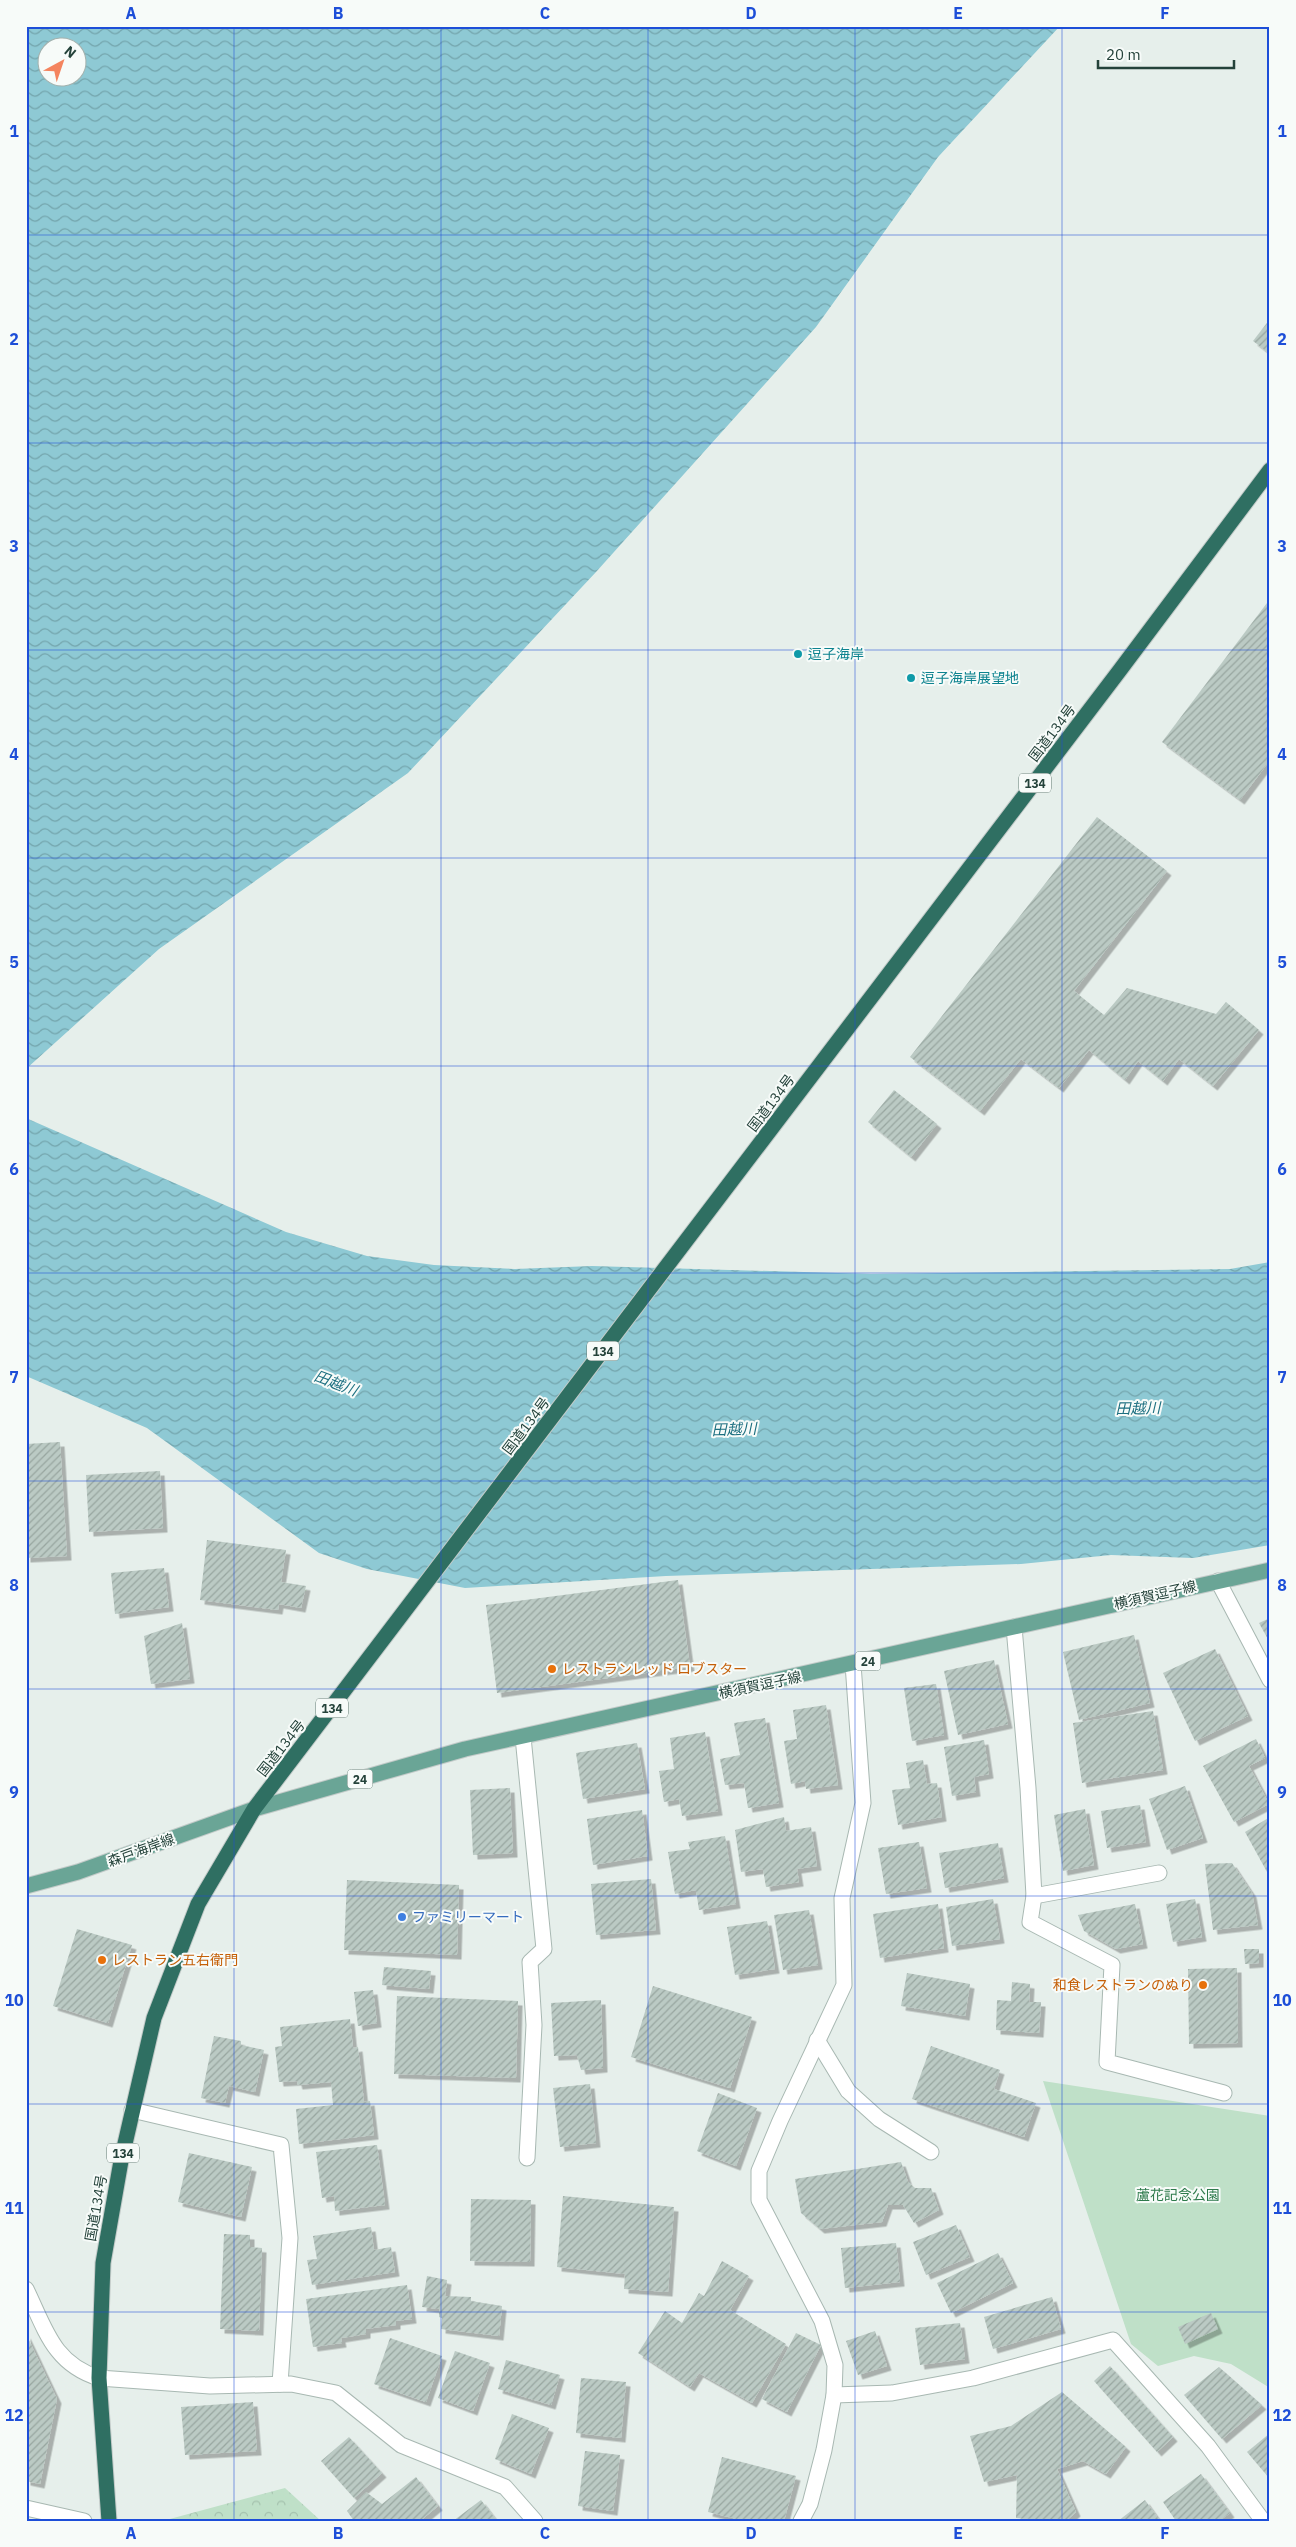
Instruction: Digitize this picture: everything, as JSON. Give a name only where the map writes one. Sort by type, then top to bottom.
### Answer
[{"type":"highway","name":"国道134号","points":[[109,2521],[99,2378],[103,2263],[132,2110],[154,2018],[198,1904],[254,1809],[409,1608],[1270,470]]},
{"type":"main road","name":"横須賀逗子線","points":[[254,1809],[465,1749],[1270,1570]]},
{"type":"main road","name":"森戸海岸線","points":[[26,1886],[78,1872],[254,1809]]},
{"type":"street","points":[[1218,1581],[1270,1680]]},
{"type":"street","points":[[1014,1627],[1028,1788],[1034,1896],[1030,1922],[1112,1965],[1107,2062],[1224,2093]]},
{"type":"street","points":[[801,2521],[810,2504],[824,2450],[834,2395],[835,2365],[822,2321],[758,2200],[759,2171],[844,1985],[842,1898],[863,1803],[853,1664]]},
{"type":"street","points":[[523,1737],[544,1949],[530,1962],[534,2025],[527,2158]]},
{"type":"street","points":[[1034,1896],[1159,1873]]},
{"type":"street","points":[[818,2040],[848,2091],[879,2119],[931,2152]]},
{"type":"street","points":[[132,2110],[281,2145],[290,2238],[280,2384]]},
{"type":"street","points":[[26,2289],[57,2352],[81,2373],[99,2378],[210,2386],[291,2384],[336,2393],[401,2445],[505,2487],[535,2521]]},
{"type":"street","points":[[834,2395],[892,2393],[973,2378],[1113,2340],[1208,2446],[1263,2521]]},
{"type":"street","points":[[26,2508],[84,2521]]},
{"type":"green space","name":"蘆花記念公園","points":[[1043,2081],[1270,2116],[1270,2388],[1231,2364],[1194,2356],[1158,2366],[1131,2344]]},
{"type":"green space","points":[[285,2488],[321,2521],[166,2521],[166,2520]]},
{"type":"water","points":[[26,26],[1060,26],[938,157],[816,327],[596,572],[408,773],[159,949],[26,1069]]},
{"type":"water","name":"田越川","points":[[26,1118],[286,1232],[367,1256],[434,1265],[515,1269],[592,1266],[871,1274],[1230,1269],[1270,1262],[1270,1545],[1193,1558],[1111,1555],[1021,1564],[666,1576],[465,1588],[367,1569],[319,1553],[147,1428],[26,1376]]},
{"type":"building","points":[[1270,319],[1270,354],[1253,341]]},
{"type":"building","points":[[1270,599],[1270,760],[1240,800],[1162,742]]},
{"type":"building","points":[[1097,817],[1167,871],[1074,991],[1104,1015],[1127,988],[1216,1014],[1226,1002],[1259,1030],[1213,1086],[1179,1059],[1163,1081],[1138,1061],[1125,1080],[1089,1050],[1059,1088],[1021,1059],[980,1111],[910,1057]]},
{"type":"building","points":[[894,1090],[937,1124],[911,1157],[868,1122]]},
{"type":"building","points":[[60,1442],[67,1556],[26,1558],[26,1444]]},
{"type":"building","points":[[160,1471],[163,1528],[89,1532],[86,1475]]},
{"type":"building","points":[[207,1540],[286,1550],[281,1582],[306,1586],[301,1608],[279,1604],[278,1610],[200,1600]]},
{"type":"building","points":[[164,1568],[169,1607],[115,1614],[111,1573]]},
{"type":"building","points":[[678,1580],[690,1667],[497,1693],[486,1605]]},
{"type":"building","points":[[1270,1618],[1270,1643],[1259,1623]]},
{"type":"building","points":[[182,1623],[190,1679],[151,1684],[144,1636]]},
{"type":"building","points":[[1134,1635],[1150,1703],[1079,1720],[1063,1652]]},
{"type":"building","points":[[1215,1649],[1248,1716],[1195,1741],[1163,1673]]},
{"type":"building","points":[[994,1660],[1008,1724],[958,1735],[944,1671]]},
{"type":"building","points":[[936,1684],[944,1735],[912,1741],[904,1688]]},
{"type":"building","points":[[826,1705],[838,1785],[806,1789],[805,1781],[791,1784],[784,1741],[797,1739],[793,1710]]},
{"type":"building","points":[[1153,1711],[1163,1770],[1082,1783],[1073,1723]]},
{"type":"building","points":[[765,1718],[779,1803],[748,1808],[744,1783],[725,1785],[720,1759],[740,1755],[734,1723]]},
{"type":"building","points":[[705,1732],[718,1811],[682,1816],[679,1799],[664,1802],[659,1771],[674,1769],[670,1738]]},
{"type":"building","points":[[1256,1739],[1265,1758],[1249,1766],[1269,1804],[1234,1822],[1203,1766]]},
{"type":"building","points":[[984,1740],[989,1774],[974,1777],[976,1792],[952,1796],[944,1747]]},
{"type":"building","points":[[637,1743],[645,1789],[583,1799],[576,1753]]},
{"type":"building","points":[[923,1760],[927,1784],[937,1783],[942,1817],[898,1825],[892,1790],[910,1788],[906,1763]]},
{"type":"building","points":[[1185,1786],[1203,1838],[1167,1850],[1149,1799]]},
{"type":"building","points":[[510,1788],[513,1853],[473,1855],[470,1790]]},
{"type":"building","points":[[1140,1805],[1146,1842],[1107,1848],[1101,1811]]},
{"type":"building","points":[[1085,1809],[1094,1865],[1063,1871],[1054,1815]]},
{"type":"building","points":[[642,1810],[648,1856],[593,1865],[587,1819]]},
{"type":"building","points":[[784,1817],[786,1831],[811,1827],[817,1866],[797,1869],[799,1882],[766,1887],[763,1869],[741,1872],[735,1830]]},
{"type":"building","points":[[1270,1817],[1270,1869],[1267,1872],[1245,1832]]},
{"type":"building","points":[[725,1836],[736,1904],[699,1910],[696,1890],[675,1894],[668,1852],[690,1849],[688,1842]]},
{"type":"building","points":[[919,1842],[927,1888],[886,1894],[878,1848]]},
{"type":"building","points":[[998,1843],[1004,1878],[945,1888],[939,1853]]},
{"type":"building","points":[[1232,1863],[1252,1893],[1258,1925],[1213,1930],[1205,1864]]},
{"type":"building","points":[[651,1879],[656,1930],[596,1935],[591,1884]]},
{"type":"building","name":"ファミリーマート","points":[[347,1880],[459,1885],[457,1955],[344,1950]]},
{"type":"building","points":[[993,1899],[1000,1939],[952,1946],[946,1907]]},
{"type":"building","points":[[1195,1899],[1202,1937],[1173,1942],[1166,1904]]},
{"type":"building","points":[[938,1904],[944,1948],[880,1958],[873,1914]]},
{"type":"building","points":[[1135,1904],[1143,1944],[1116,1949],[1084,1931],[1078,1915]]},
{"type":"building","points":[[809,1910],[818,1965],[783,1970],[774,1915]]},
{"type":"building","points":[[767,1921],[775,1969],[735,1975],[727,1927]]},
{"type":"building","points":[[77,1929],[132,1945],[108,2023],[53,2006]]},
{"type":"building","points":[[1244,1949],[1259,1949],[1259,1963],[1245,1964]]},
{"type":"building","points":[[384,1967],[431,1971],[429,1989],[382,1985]]},
{"type":"building","points":[[1237,1968],[1238,2043],[1189,2044],[1188,1969]]},
{"type":"building","points":[[907,1973],[970,1984],[965,2016],[901,2006]]},
{"type":"building","points":[[1012,1982],[1030,1984],[1029,2002],[1041,2002],[1039,2033],[996,2030],[997,2000],[1011,2001]]},
{"type":"building","points":[[653,1986],[752,2017],[730,2088],[631,2057]]},
{"type":"building","points":[[373,1990],[377,2023],[358,2026],[354,1992]]},
{"type":"building","points":[[397,1996],[518,2001],[516,2078],[394,2074]]},
{"type":"building","points":[[601,2000],[603,2068],[581,2070],[577,2055],[554,2056],[551,2003]]},
{"type":"building","points":[[350,2019],[353,2048],[358,2047],[364,2102],[370,2101],[374,2135],[299,2144],[296,2109],[333,2105],[331,2082],[298,2085],[297,2081],[279,2082],[275,2047],[282,2046],[280,2027]]},
{"type":"building","points":[[214,2036],[241,2041],[241,2045],[264,2050],[255,2092],[229,2086],[225,2103],[201,2098]]},
{"type":"building","points":[[931,2046],[1000,2070],[994,2089],[1036,2103],[1024,2137],[912,2099]]},
{"type":"building","points":[[590,2084],[596,2143],[560,2147],[553,2088]]},
{"type":"building","points":[[718,2093],[757,2108],[736,2166],[697,2151]]},
{"type":"building","points":[[377,2145],[385,2205],[335,2211],[334,2196],[322,2198],[316,2152]]},
{"type":"building","points":[[189,2153],[252,2167],[241,2217],[178,2202]]},
{"type":"building","points":[[901,2162],[908,2182],[915,2188],[931,2188],[939,2210],[914,2223],[903,2205],[888,2205],[882,2222],[820,2229],[801,2213],[795,2179]]},
{"type":"building","points":[[563,2196],[674,2207],[668,2292],[624,2289],[625,2274],[557,2267]]},
{"type":"building","points":[[471,2199],[531,2200],[530,2262],[470,2261]]},
{"type":"building","points":[[956,2225],[970,2257],[926,2275],[913,2242]]},
{"type":"building","points":[[371,2227],[374,2250],[391,2247],[395,2272],[312,2285],[307,2260],[317,2259],[313,2236]]},
{"type":"building","points":[[224,2234],[250,2235],[250,2247],[262,2248],[259,2331],[220,2329]]},
{"type":"building","points":[[896,2243],[900,2282],[845,2288],[841,2248]]},
{"type":"building","points":[[998,2253],[1013,2283],[951,2313],[937,2283]]},
{"type":"building","points":[[722,2261],[749,2276],[730,2310],[786,2344],[752,2403],[699,2373],[690,2387],[638,2353],[665,2311],[682,2323],[699,2293],[704,2296]]},
{"type":"building","points":[[427,2276],[447,2280],[445,2296],[471,2297],[471,2301],[502,2306],[499,2336],[441,2329],[442,2318],[439,2317],[439,2309],[422,2307]]},
{"type":"building","points":[[407,2285],[412,2319],[396,2321],[396,2325],[366,2329],[366,2334],[341,2338],[342,2343],[313,2347],[306,2299]]},
{"type":"building","points":[[1052,2297],[1061,2329],[993,2349],[984,2317]]},
{"type":"building","points":[[1211,2313],[1218,2329],[1185,2344],[1178,2327]]},
{"type":"building","points":[[960,2323],[965,2359],[920,2365],[915,2328]]},
{"type":"building","points":[[875,2331],[887,2366],[858,2375],[846,2341]]},
{"type":"building","points":[[796,2333],[821,2345],[787,2412],[762,2399]]},
{"type":"building","points":[[26,2334],[57,2399],[40,2484],[26,2481]]},
{"type":"building","points":[[390,2338],[442,2356],[426,2402],[374,2384]]},
{"type":"building","points":[[455,2351],[490,2363],[473,2411],[438,2398]]},
{"type":"building","points":[[506,2360],[560,2375],[551,2405],[498,2389]]},
{"type":"building","points":[[1110,2366],[1173,2437],[1157,2452],[1094,2381]]},
{"type":"building","points":[[1219,2367],[1262,2405],[1222,2439],[1184,2395]]},
{"type":"building","points":[[581,2378],[626,2382],[621,2438],[576,2433]]},
{"type":"building","points":[[1062,2392],[1126,2447],[1106,2474],[1083,2461],[1057,2469],[1076,2512],[1066,2521],[1016,2518],[1017,2475],[984,2482],[970,2436],[1011,2426]]},
{"type":"building","points":[[253,2402],[257,2451],[185,2455],[181,2407]]},
{"type":"building","points":[[512,2414],[549,2428],[531,2474],[495,2459]]},
{"type":"building","points":[[1270,2433],[1270,2479],[1247,2452]]},
{"type":"building","points":[[349,2437],[382,2473],[354,2498],[321,2461]]},
{"type":"building","points":[[585,2451],[620,2455],[613,2511],[578,2506]]},
{"type":"building","points":[[722,2457],[796,2476],[784,2521],[745,2521],[708,2512]]},
{"type":"building","points":[[1201,2474],[1230,2513],[1219,2521],[1176,2521],[1163,2502]]},
{"type":"building","points":[[416,2477],[438,2506],[420,2521],[354,2521],[347,2511],[366,2492],[382,2504]]},
{"type":"building","points":[[481,2500],[497,2521],[453,2521]]},
{"type":"building","points":[[1145,2500],[1160,2521],[1118,2521]]},
{"type":"place","name":"逗子海岸","points":[[798,654]]},
{"type":"place","name":"逗子海岸展望地","points":[[911,678]]},
{"type":"place","name":"レストランレッド ロブスター","points":[[552,1669]]},
{"type":"place","name":"ファミリーマート","points":[[402,1917]]},
{"type":"place","name":"レストラン五右衛門","points":[[102,1960]]},
{"type":"place","name":"和食レストランのぬり","points":[[1203,1985]]}]
